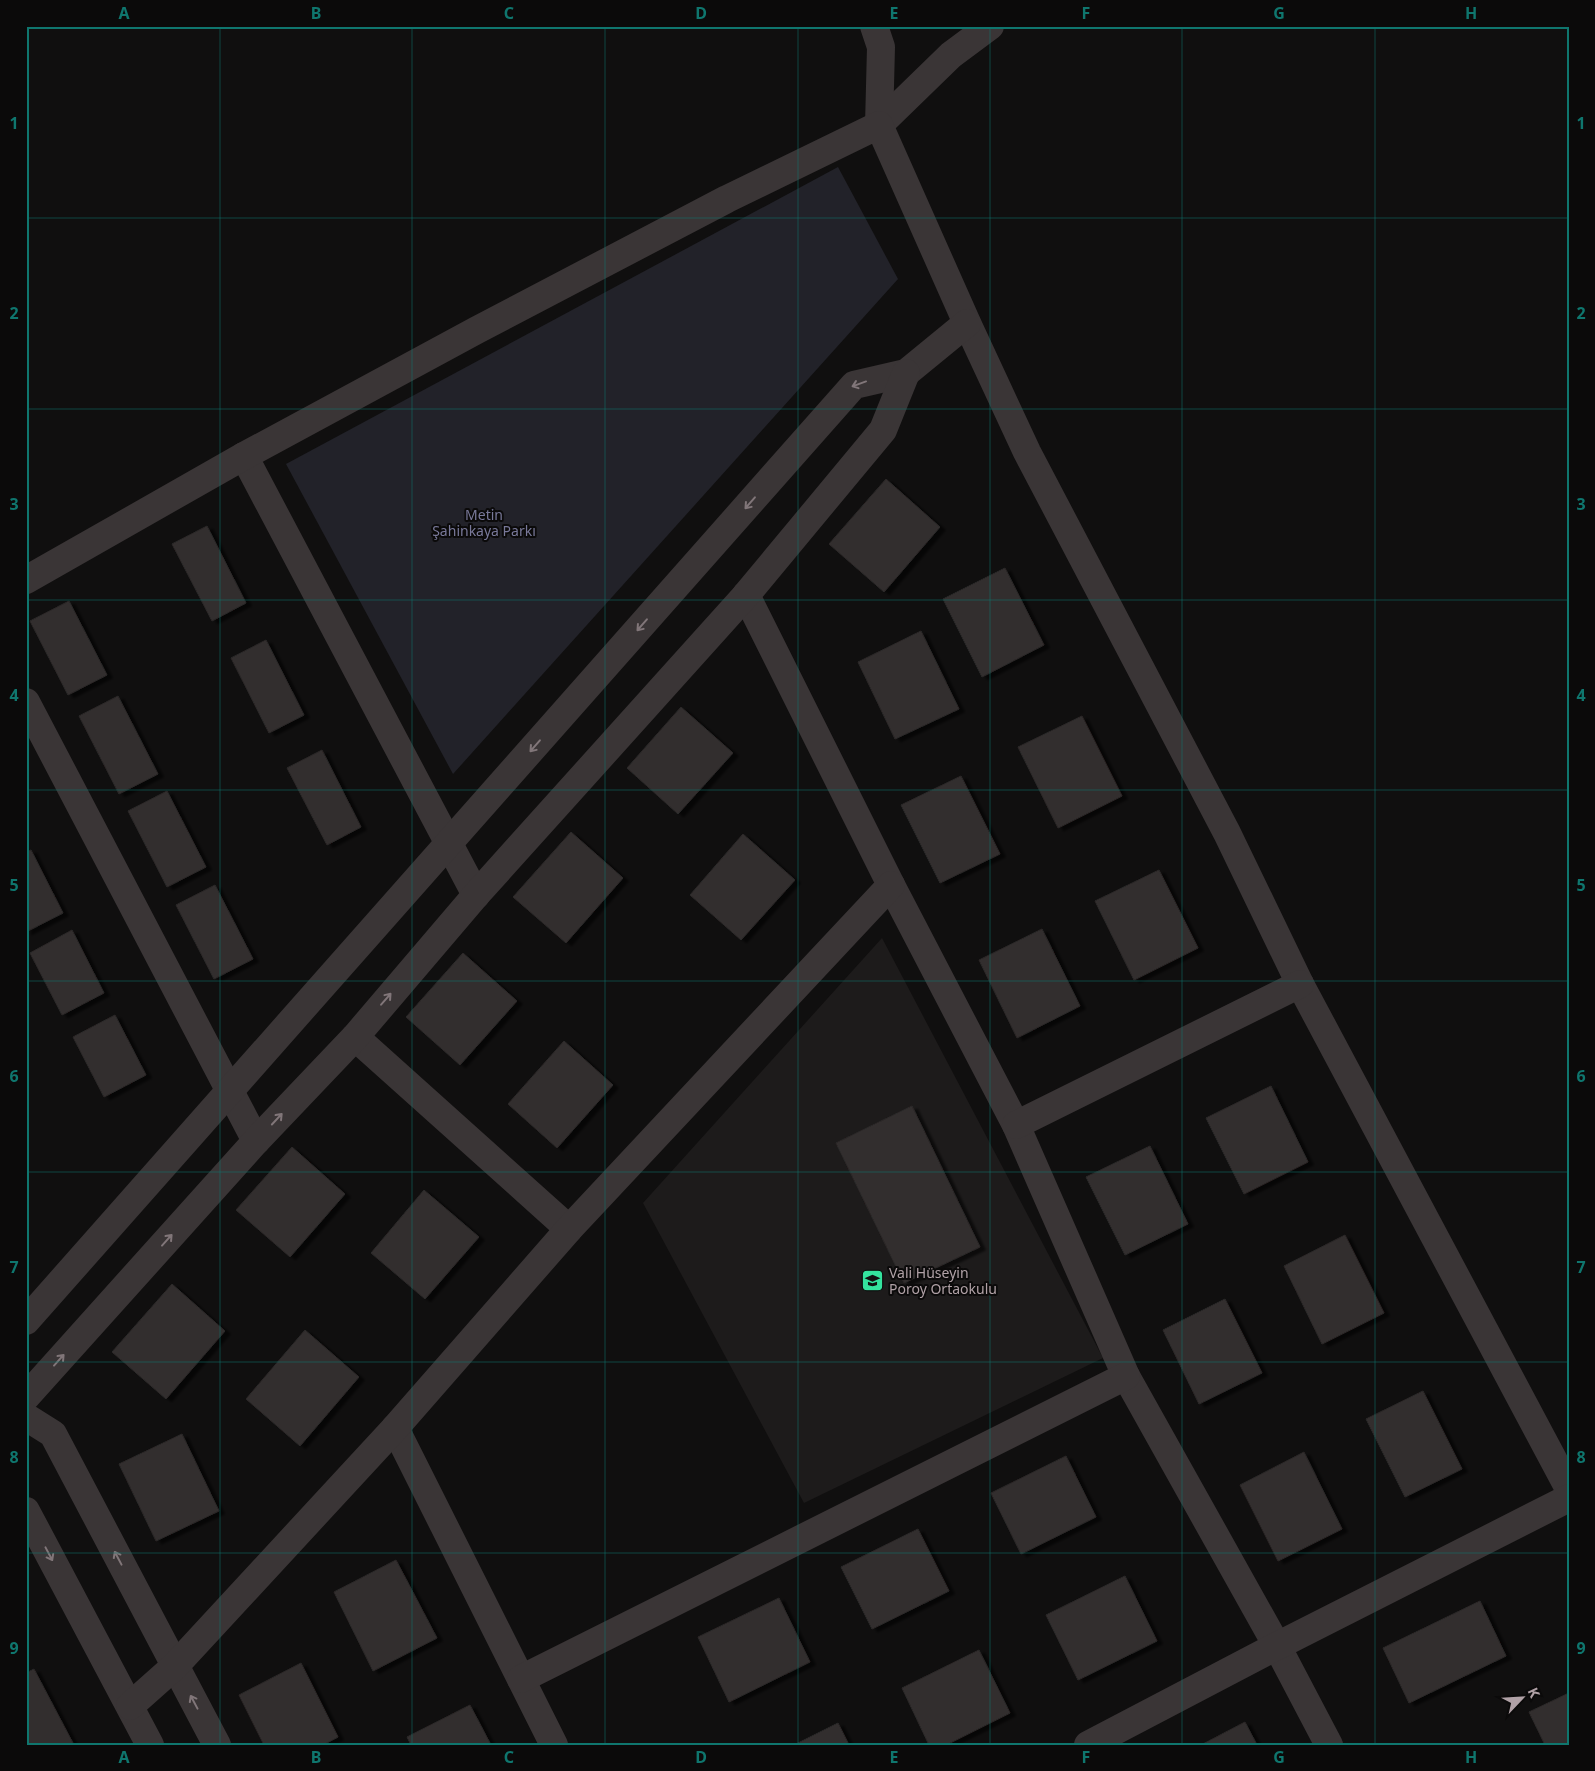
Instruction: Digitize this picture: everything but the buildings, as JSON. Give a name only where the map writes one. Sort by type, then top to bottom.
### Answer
[{"type":"street","points":[[874,26],[881,47],[879,125],[966,323],[1027,452],[1227,833],[1300,984],[1569,1489]]},
{"type":"street","points":[[26,580],[244,456],[477,330],[710,208],[879,125],[951,55],[990,26]]},
{"type":"street","points":[[26,1321],[854,385],[906,373],[966,323]]},
{"type":"street","points":[[26,1397],[256,1141],[355,1037],[476,895],[746,595],[883,430],[906,373]]},
{"type":"street","points":[[244,456],[476,895]]},
{"type":"street","points":[[746,595],[891,885],[1016,1125],[1126,1376],[1277,1646],[1329,1745]]},
{"type":"street","points":[[26,702],[256,1141]]},
{"type":"street","points":[[130,1706],[175,1666],[395,1428],[569,1229],[891,885]]},
{"type":"street","points":[[1016,1125],[1300,984]]},
{"type":"street","points":[[355,1037],[569,1229]]},
{"type":"street","points":[[521,1679],[1126,1376]]},
{"type":"street","points":[[26,1417],[52,1434],[217,1745]]},
{"type":"street","points":[[395,1428],[554,1745]]},
{"type":"street","points":[[1088,1745],[1277,1646],[1569,1498]]},
{"type":"street","points":[[26,1511],[150,1745]]},
{"type":"shaded area","name":"Vali Hüseyin Poroy Ortaokulu","points":[[882,938],[1103,1358],[804,1503],[643,1203]]},
{"type":"green space","name":"Metin Şahinkaya Parkı","points":[[838,167],[898,279],[453,774],[286,464]]},
{"type":"place","name":"Vali Hüseyin Poroy Ortaokulu","points":[[873,1280]]}]
